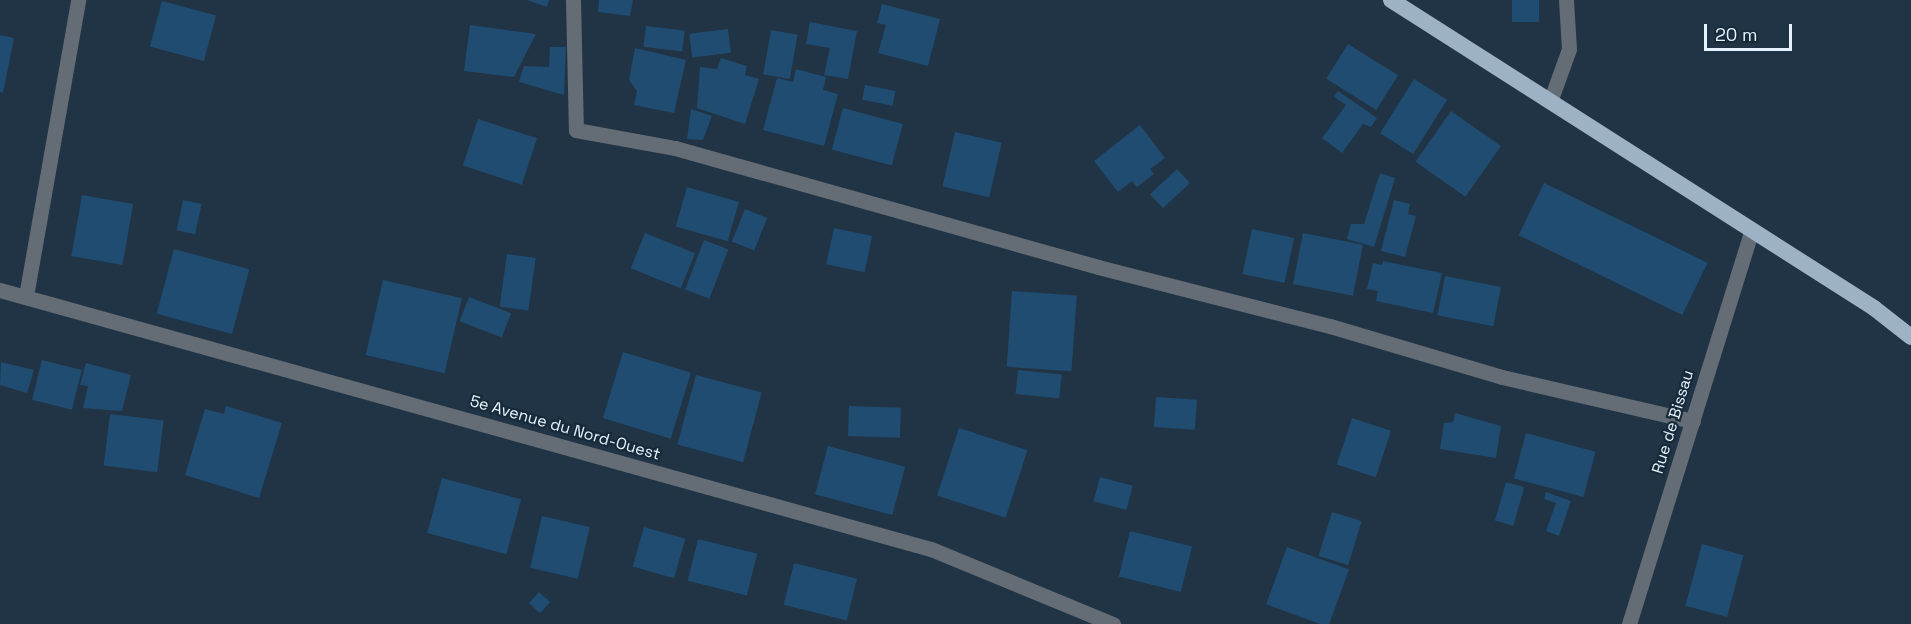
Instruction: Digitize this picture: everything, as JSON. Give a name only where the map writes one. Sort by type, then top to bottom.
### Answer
[{"type":"highway","points":[[1391,0],[1551,99],[1751,231],[1874,308],[1911,337]]},
{"type":"street","points":[[26,296],[78,0]]},
{"type":"street","points":[[573,0],[576,130],[675,148],[1087,264],[1330,326],[1502,377],[1693,421]]},
{"type":"street","points":[[1551,99],[1569,49],[1566,0]]},
{"type":"street","name":"Rue de Bissau","points":[[1629,624],[1751,231]]},
{"type":"street","name":"5e Avenue du Nord-Ouest","points":[[0,290],[931,549],[1113,624]]},
{"type":"building","points":[[527,0],[549,0],[547,7]]},
{"type":"building","points":[[599,0],[633,0],[630,16],[598,12]]},
{"type":"building","points":[[1512,0],[1539,0],[1539,22],[1512,22]]},
{"type":"building","points":[[162,1],[216,15],[204,61],[150,46]]},
{"type":"building","points":[[882,4],[940,19],[928,66],[878,53],[886,25],[877,23]]},
{"type":"building","points":[[810,22],[857,31],[848,79],[824,75],[830,48],[806,44]]},
{"type":"building","points":[[470,25],[536,34],[514,77],[464,71]]},
{"type":"building","points":[[646,26],[685,31],[682,52],[643,47]]},
{"type":"building","points":[[728,29],[731,53],[692,58],[689,34]]},
{"type":"building","points":[[771,30],[798,35],[790,79],[763,74]]},
{"type":"building","points":[[0,35],[14,38],[3,93],[0,92]]},
{"type":"building","points":[[1348,44],[1398,75],[1376,110],[1326,79]]},
{"type":"building","points":[[550,47],[566,47],[564,95],[519,82],[524,66],[549,67]]},
{"type":"building","points":[[635,48],[686,60],[674,113],[634,105],[637,91],[629,80]]},
{"type":"building","points":[[721,58],[747,66],[745,75],[759,79],[745,124],[697,108],[700,67],[717,69]]},
{"type":"building","points":[[796,69],[826,77],[823,90],[838,94],[824,146],[763,130],[777,78],[793,82]]},
{"type":"building","points":[[1414,79],[1447,100],[1413,154],[1380,133]]},
{"type":"building","points":[[865,85],[895,91],[893,106],[862,100]]},
{"type":"building","points":[[1338,91],[1377,118],[1371,127],[1363,124],[1342,153],[1322,138],[1346,105],[1334,97]]},
{"type":"building","points":[[843,108],[903,124],[892,166],[832,150]]},
{"type":"building","points":[[691,109],[712,116],[703,140],[687,139]]},
{"type":"building","points":[[1451,111],[1501,146],[1465,197],[1415,162]]},
{"type":"building","points":[[478,119],[537,138],[522,185],[463,166]]},
{"type":"building","points":[[1140,125],[1165,158],[1150,169],[1154,174],[1137,187],[1132,181],[1118,192],[1094,161]]},
{"type":"building","points":[[955,132],[1002,143],[989,197],[942,187]]},
{"type":"building","points":[[1177,169],[1190,183],[1163,208],[1150,194]]},
{"type":"building","points":[[1380,173],[1395,178],[1374,247],[1347,239],[1351,224],[1364,224]]},
{"type":"building","points":[[1544,183],[1708,263],[1682,315],[1519,235]]},
{"type":"building","points":[[687,187],[739,202],[728,241],[676,226]]},
{"type":"building","points":[[82,195],[133,204],[122,265],[71,256]]},
{"type":"building","points":[[183,200],[202,204],[195,234],[177,230]]},
{"type":"building","points":[[1394,200],[1410,204],[1408,214],[1416,216],[1405,257],[1381,251]]},
{"type":"building","points":[[745,209],[767,218],[754,250],[732,241]]},
{"type":"building","points":[[834,228],[872,236],[864,272],[826,264]]},
{"type":"building","points":[[1252,229],[1294,238],[1284,283],[1242,274]]},
{"type":"building","points":[[645,233],[695,253],[681,288],[631,268]]},
{"type":"building","points":[[1303,233],[1363,245],[1353,296],[1293,284]]},
{"type":"building","points":[[704,240],[728,249],[709,299],[685,289]]},
{"type":"building","points":[[174,249],[249,269],[232,334],[157,314]]},
{"type":"building","points":[[507,254],[536,258],[528,311],[500,306]]},
{"type":"building","points":[[1383,261],[1442,273],[1433,313],[1376,301],[1378,291],[1367,289],[1373,263],[1382,265]]},
{"type":"building","points":[[1445,276],[1501,287],[1493,326],[1437,315]]},
{"type":"building","points":[[383,280],[462,298],[445,373],[366,355]]},
{"type":"building","points":[[1012,291],[1077,296],[1072,371],[1007,367]]},
{"type":"building","points":[[469,297],[511,313],[502,337],[460,321]]},
{"type":"building","points":[[623,352],[691,373],[671,439],[603,418]]},
{"type":"building","points":[[42,360],[82,370],[72,410],[32,400]]},
{"type":"building","points":[[1,362],[34,370],[27,393],[0,385]]},
{"type":"building","points":[[86,363],[131,375],[122,411],[83,408],[88,386],[80,385]]},
{"type":"building","points":[[1018,370],[1062,375],[1059,398],[1015,394]]},
{"type":"building","points":[[696,375],[762,393],[743,462],[677,445]]},
{"type":"building","points":[[1156,397],[1197,400],[1195,430],[1154,427]]},
{"type":"building","points":[[226,406],[282,423],[259,498],[185,475],[205,409],[224,414]]},
{"type":"building","points":[[849,406],[901,408],[900,438],[848,436]]},
{"type":"building","points":[[1455,413],[1501,426],[1496,458],[1440,449],[1444,423],[1453,422]]},
{"type":"building","points":[[110,414],[164,421],[157,472],[104,466]]},
{"type":"building","points":[[1352,418],[1391,431],[1376,477],[1337,465]]},
{"type":"building","points":[[959,428],[1027,450],[1006,518],[937,496]]},
{"type":"building","points":[[1526,433],[1596,452],[1583,497],[1514,478]]},
{"type":"building","points":[[828,446],[905,467],[892,515],[815,494]]},
{"type":"building","points":[[1100,477],[1133,486],[1126,510],[1094,501]]},
{"type":"building","points":[[442,478],[521,499],[506,554],[427,533]]},
{"type":"building","points":[[1506,482],[1524,487],[1513,526],[1495,520]]},
{"type":"building","points":[[1546,492],[1571,501],[1559,536],[1546,531],[1556,503],[1544,499]]},
{"type":"building","points":[[1332,512],[1362,521],[1348,565],[1319,556]]},
{"type":"building","points":[[542,516],[590,527],[578,579],[530,568]]},
{"type":"building","points":[[644,527],[685,539],[674,578],[633,566]]},
{"type":"building","points":[[1130,531],[1192,546],[1181,592],[1119,577]]},
{"type":"building","points":[[698,539],[757,554],[747,595],[688,581]]},
{"type":"building","points":[[1702,544],[1744,555],[1727,617],[1685,606]]},
{"type":"building","points":[[1287,547],[1349,570],[1329,624],[1320,624],[1266,604]]},
{"type":"building","points":[[794,563],[857,579],[847,620],[784,605]]},
{"type":"building","points":[[539,592],[550,602],[540,613],[529,603]]}]
